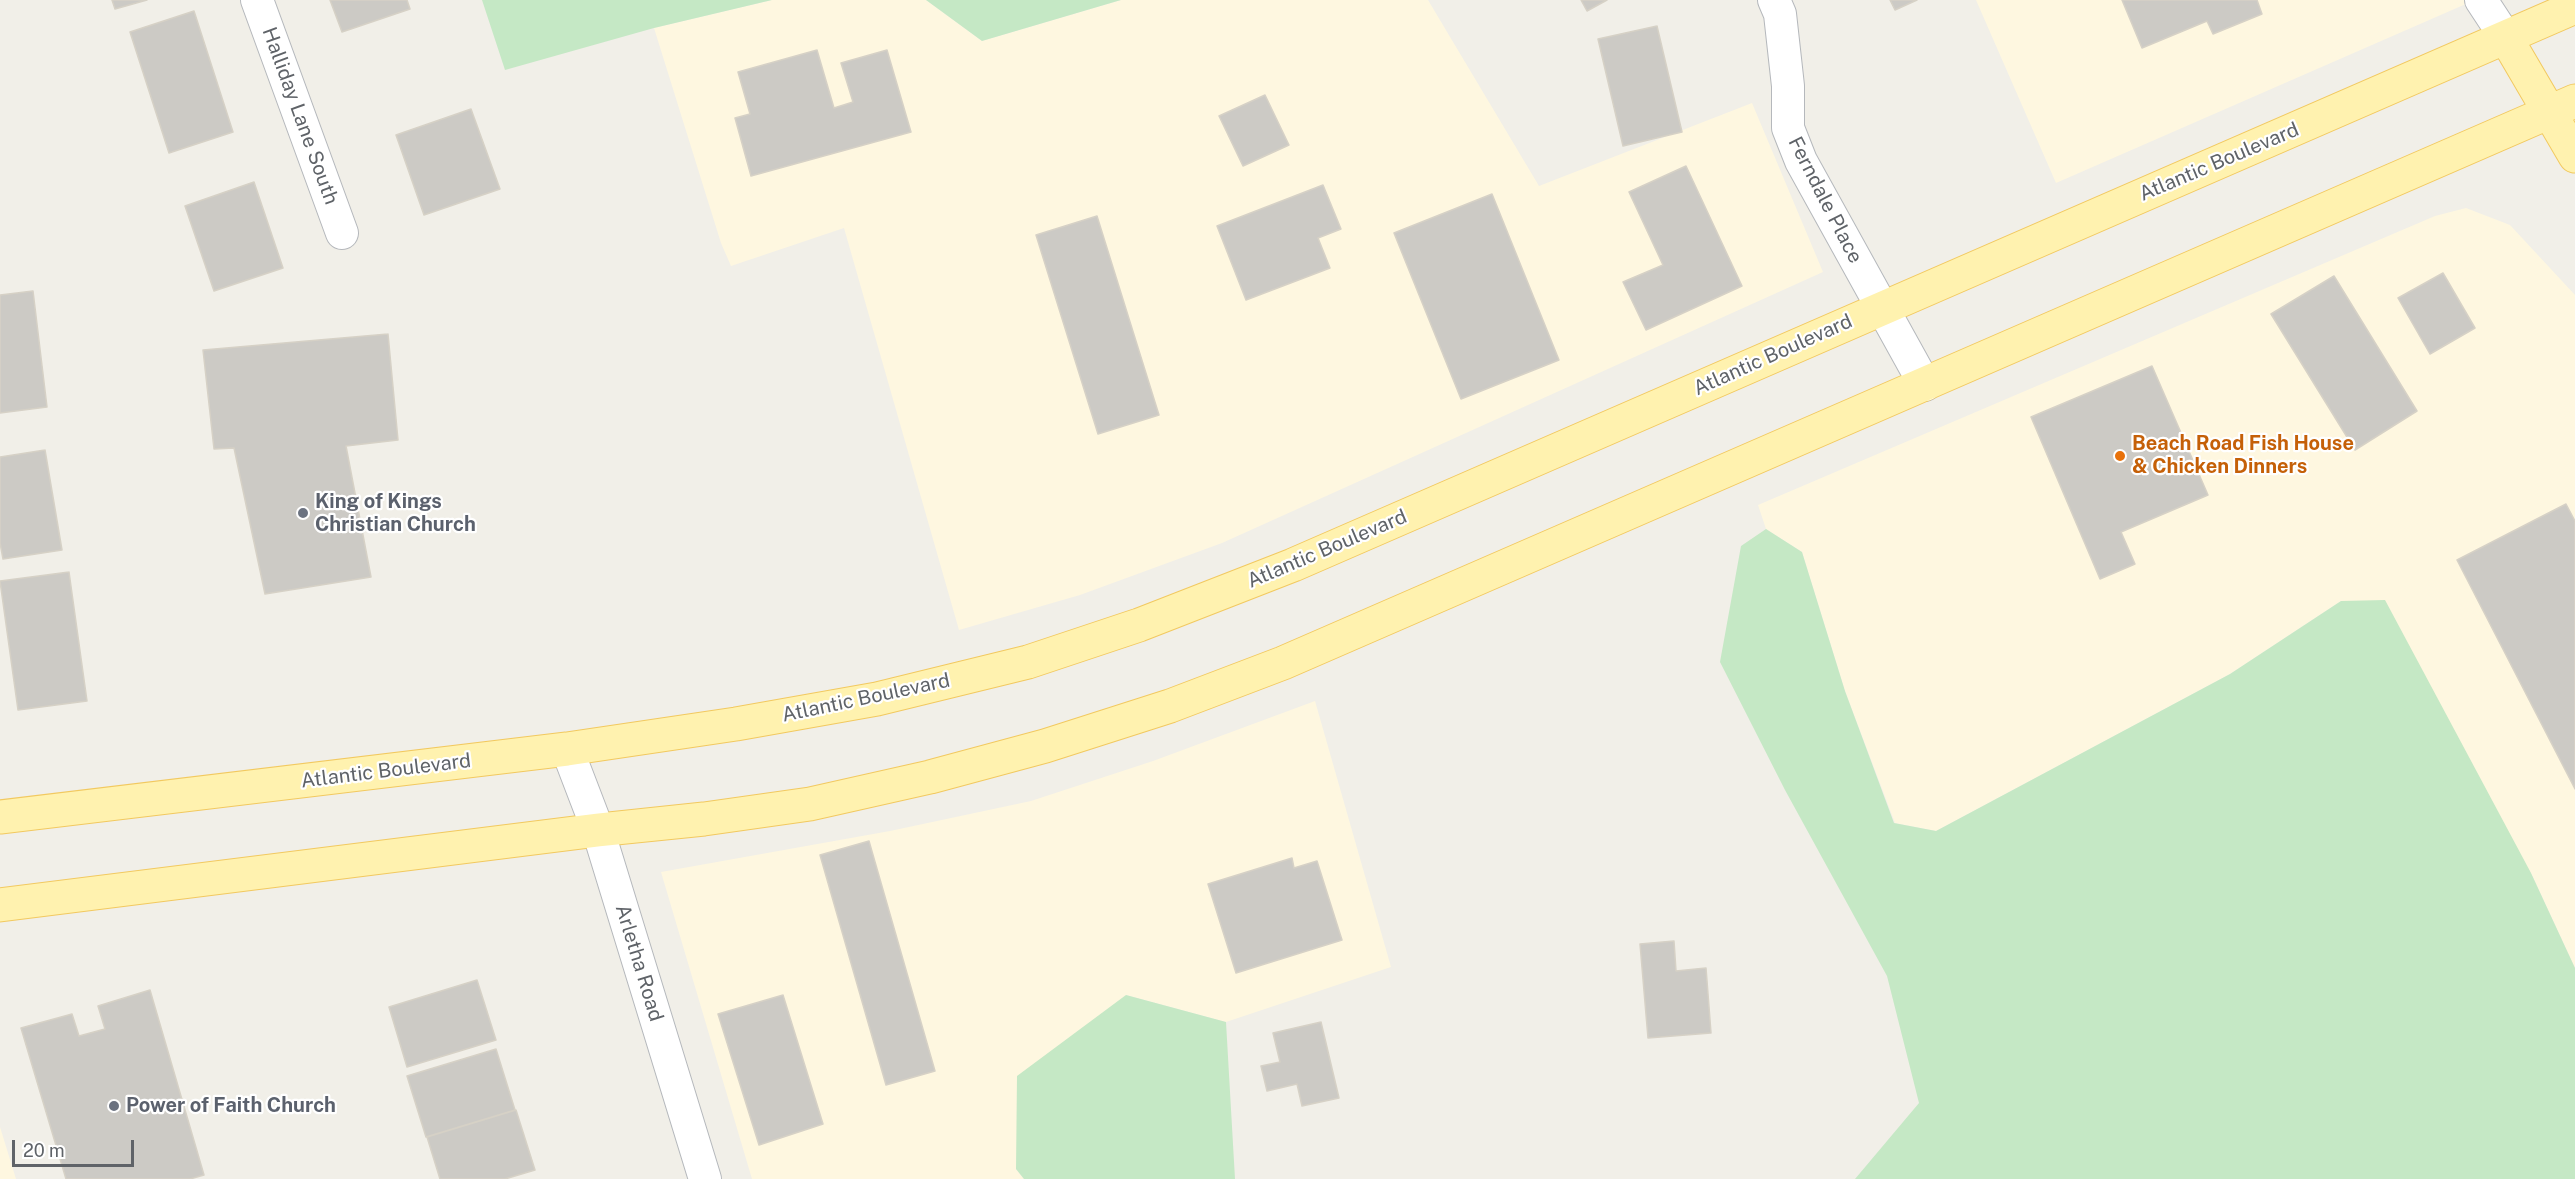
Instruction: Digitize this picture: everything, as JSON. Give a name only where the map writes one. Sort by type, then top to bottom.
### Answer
[{"type":"main road","name":"Atlantic Boulevard","points":[[0,817],[567,749],[736,724],[877,699],[1028,662],[1117,633],[1293,565],[2575,7]]},
{"type":"main road","points":[[2506,38],[2561,107],[2575,156]]},
{"type":"main road","points":[[0,905],[810,804],[930,777],[1046,746],[1170,706],[1283,663],[2561,107]]},
{"type":"street","name":"Halliday Lane South","points":[[257,0],[342,233]]},
{"type":"street","name":"Ferndale Place","points":[[1774,0],[1780,14],[1787,76],[1788,128],[1801,161],[1925,385]]},
{"type":"street","points":[[2481,0],[2506,38]]},
{"type":"street","name":"Arletha Road","points":[[567,749],[598,830],[705,1179]]},
{"type":"shaded area","points":[[772,0],[926,0],[982,41],[1121,0],[1428,0],[1539,186],[1752,103],[1823,272],[1222,543],[1080,595],[959,630],[844,228],[731,266],[721,243],[654,28]]},
{"type":"shaded area","points":[[1976,0],[2475,0],[2056,183]]},
{"type":"shaded area","points":[[2466,208],[2510,225],[2575,295],[2575,968],[2531,873],[2341,601],[2230,674],[1936,831],[1895,823],[1845,691],[1802,552],[1766,529],[1758,505],[2435,216]]},
{"type":"shaded area","points":[[1315,701],[1391,967],[1226,1022],[1126,995],[1016,1169],[1024,1179],[752,1179],[661,872],[890,831],[1031,801],[1153,761]]},
{"type":"shaded area","points":[[0,1127],[16,1179],[0,1179]]},
{"type":"green space","points":[[482,0],[772,0],[654,28],[505,70]]},
{"type":"green space","points":[[926,0],[1121,0],[982,41]]},
{"type":"green space","points":[[1766,529],[1802,552],[1845,691],[1894,823],[1936,831],[2230,674],[2341,601],[2385,600],[2531,873],[2575,968],[2575,1179],[1855,1179],[1919,1103],[1887,976],[1785,790],[1720,662],[1741,546]]},
{"type":"green space","points":[[1126,995],[1226,1022],[1235,1179],[1024,1179],[1016,1169],[1017,1076]]},
{"type":"building","points":[[112,0],[147,0],[115,9]]},
{"type":"building","points":[[330,0],[407,0],[410,9],[342,32]]},
{"type":"building","points":[[1581,0],[1607,0],[1587,11]]},
{"type":"building","points":[[1890,0],[1917,0],[1895,10]]},
{"type":"building","points":[[2122,0],[2257,0],[2262,14],[2213,34],[2207,21],[2142,48]]},
{"type":"building","points":[[194,11],[233,132],[169,153],[130,32]]},
{"type":"building","points":[[1657,26],[1682,132],[1623,146],[1598,39]]},
{"type":"building","points":[[817,50],[834,108],[853,102],[841,63],[887,50],[911,132],[751,176],[735,118],[750,114],[738,72]]},
{"type":"building","points":[[1265,95],[1289,145],[1243,166],[1219,116]]},
{"type":"building","points":[[471,109],[500,189],[424,215],[396,135]]},
{"type":"building","points":[[1686,166],[1742,286],[1646,330],[1623,282],[1663,265],[1629,192]]},
{"type":"building","points":[[254,182],[283,268],[214,291],[185,206]]},
{"type":"building","points":[[1323,185],[1341,229],[1318,238],[1330,268],[1246,300],[1217,226]]},
{"type":"building","points":[[1492,194],[1559,360],[1461,399],[1394,233]]},
{"type":"building","points":[[1097,216],[1159,415],[1098,434],[1036,235]]},
{"type":"building","points":[[2443,273],[2475,328],[2430,354],[2398,298]]},
{"type":"building","points":[[2334,276],[2417,411],[2355,450],[2271,314]]},
{"type":"building","points":[[33,291],[47,407],[0,413],[0,295]]},
{"type":"building","name":"King of Kings Christian Church","points":[[388,334],[398,440],[346,446],[371,577],[265,594],[234,448],[214,449],[203,350]]},
{"type":"building","name":"Beach Road Fish House & Chicken Dinners","points":[[2152,366],[2208,495],[2121,532],[2135,564],[2100,579],[2031,417]]},
{"type":"building","points":[[45,450],[62,550],[3,559],[0,543],[0,457]]},
{"type":"building","points":[[2566,504],[2575,521],[2575,789],[2457,560]]},
{"type":"building","points":[[69,572],[87,701],[18,710],[0,581]]},
{"type":"building","points":[[869,841],[935,1071],[886,1085],[820,855]]},
{"type":"building","points":[[1292,858],[1294,868],[1317,861],[1342,940],[1236,973],[1208,884]]},
{"type":"building","points":[[1674,941],[1676,971],[1706,968],[1711,1033],[1648,1038],[1640,944]]},
{"type":"building","points":[[477,980],[496,1040],[407,1067],[389,1007]]},
{"type":"building","name":"Power of Faith Church","points":[[150,990],[204,1175],[190,1179],[66,1179],[21,1028],[72,1014],[79,1036],[105,1029],[98,1006]]},
{"type":"building","points":[[783,995],[823,1124],[759,1145],[718,1014]]},
{"type":"building","points":[[1321,1022],[1339,1098],[1302,1106],[1297,1084],[1267,1091],[1261,1066],[1280,1062],[1273,1033]]},
{"type":"building","points":[[496,1049],[515,1110],[426,1137],[407,1076]]},
{"type":"building","points":[[516,1110],[535,1170],[505,1179],[440,1179],[427,1137]]},
{"type":"place","name":"Beach Road Fish House & Chicken Dinners","points":[[2120,456]]},
{"type":"place","name":"King of Kings Christian Church","points":[[303,513]]},
{"type":"place","name":"Power of Faith Church","points":[[114,1106]]}]
